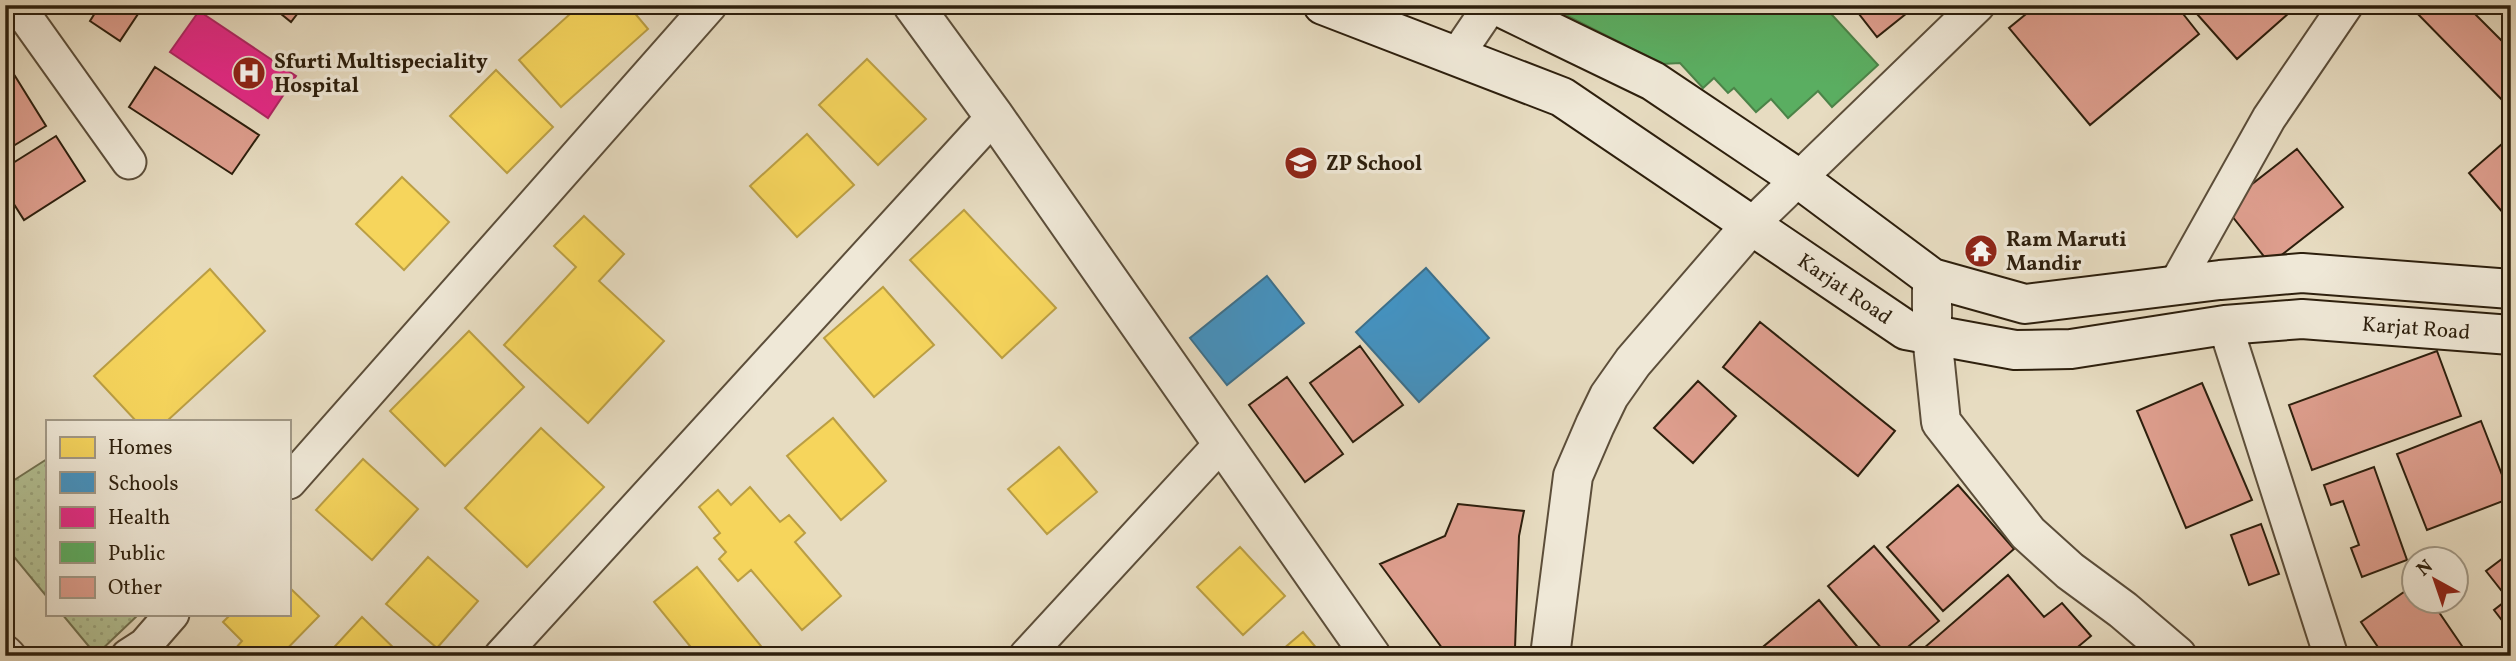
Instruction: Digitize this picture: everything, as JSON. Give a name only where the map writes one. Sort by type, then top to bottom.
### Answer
[{"type":"main road","points":[[912,5],[993,116],[1371,656]]},
{"type":"main road","name":"Karjat Road","points":[[1324,5],[1562,97],[1906,330],[2015,350],[2071,349],[2225,325],[2302,318],[2511,335]]},
{"type":"main road","points":[[1496,5],[1653,81],[1798,179],[1932,278],[2025,304],[2302,272],[2511,289]]},
{"type":"main road","points":[[1550,656],[1573,475],[1595,425],[1609,396],[1633,362],[1752,224]]},
{"type":"main road","points":[[1932,278],[1932,335],[1941,422],[2028,533],[2070,571],[2123,610],[2177,656]]},
{"type":"street","points":[[17,5],[130,162]]},
{"type":"street","points":[[290,481],[710,5]]},
{"type":"street","points":[[1457,55],[1491,5]]},
{"type":"street","points":[[1752,224],[1978,5]]},
{"type":"street","points":[[2175,286],[2269,118],[2346,5]]},
{"type":"street","points":[[501,656],[993,116]]},
{"type":"street","points":[[2225,325],[2331,656]]},
{"type":"street","points":[[1026,656],[1222,443]]},
{"type":"street","points":[[128,656],[145,645],[170,616]]},
{"type":"green space","points":[[46,460],[46,596],[5,546],[5,486]]},
{"type":"green space","points":[[64,616],[137,616],[96,655]]},
{"type":"building: Homes","points":[[580,5],[628,5],[648,29],[561,107],[519,60]]},
{"type":"building: Homes","points":[[867,59],[926,119],[878,165],[819,105]]},
{"type":"building: Homes","points":[[496,70],[553,127],[507,173],[450,116]]},
{"type":"building: Homes","points":[[807,134],[854,185],[797,237],[750,186]]},
{"type":"building: Homes","points":[[402,177],[449,222],[404,270],[356,224]]},
{"type":"building: Homes","points":[[964,210],[1056,308],[1002,358],[910,260]]},
{"type":"building: Homes","points":[[584,216],[624,254],[599,281],[664,341],[588,423],[504,345],[576,267],[554,246]]},
{"type":"building: Homes","points":[[210,269],[265,331],[168,420],[135,420],[94,376]]},
{"type":"building: Homes","points":[[883,287],[934,345],[874,397],[824,338]]},
{"type":"building: Homes","points":[[469,331],[524,387],[445,466],[390,411]]},
{"type":"building: Homes","points":[[833,418],[886,481],[841,520],[787,456]]},
{"type":"building: Homes","points":[[541,428],[604,487],[527,567],[465,508]]},
{"type":"building: Homes","points":[[1059,447],[1097,492],[1047,534],[1008,489]]},
{"type":"building: Homes","points":[[363,459],[418,509],[372,560],[316,510]]},
{"type":"building: Homes","points":[[750,487],[780,522],[789,515],[805,533],[795,542],[841,596],[802,630],[751,570],[738,581],[719,559],[726,552],[714,538],[720,533],[699,507],[718,490],[731,505]]},
{"type":"building: Homes","points":[[1240,547],[1285,596],[1243,635],[1197,587]]},
{"type":"building: Homes","points":[[428,557],[478,601],[437,648],[386,604]]},
{"type":"building: Homes","points":[[697,567],[769,656],[698,656],[654,602]]},
{"type":"building: Homes","points":[[290,588],[319,616],[280,656],[229,656],[242,641],[223,622],[229,616],[290,616]]},
{"type":"building: Homes","points":[[362,617],[402,656],[326,656]]},
{"type":"building: Homes","points":[[1303,632],[1323,656],[1275,656]]},
{"type":"building: Schools","points":[[1426,268],[1489,338],[1419,402],[1356,332]]},
{"type":"building: Schools","points":[[1267,276],[1304,323],[1227,385],[1190,338]]},
{"type":"building: Health","points":[[199,11],[296,76],[268,118],[170,52]]},
{"type":"building: Public","points":[[1559,5],[1823,5],[1878,65],[1832,107],[1818,91],[1788,118],[1771,99],[1756,112],[1734,88],[1728,93],[1714,78],[1703,88],[1680,63],[1662,64],[1556,10]]},
{"type":"building: Other","points":[[100,5],[144,5],[120,41],[90,21]]},
{"type":"building: Other","points":[[270,5],[304,5],[291,22]]},
{"type":"building: Other","points":[[1852,5],[1917,5],[1877,37]]},
{"type":"building: Other","points":[[2037,5],[2176,5],[2199,34],[2090,125],[2009,28]]},
{"type":"building: Other","points":[[2189,5],[2298,5],[2237,59]]},
{"type":"building: Other","points":[[2409,5],[2466,5],[2511,50],[2511,109]]},
{"type":"building: Other","points":[[155,67],[259,135],[232,174],[129,107]]},
{"type":"building: Other","points":[[15,76],[46,126],[5,151],[5,83]]},
{"type":"building: Other","points":[[56,136],[85,181],[24,220],[5,190],[5,168]]},
{"type":"building: Other","points":[[2511,136],[2511,221],[2510,221],[2469,173]]},
{"type":"building: Other","points":[[2297,149],[2343,207],[2270,264],[2224,206]]},
{"type":"building: Other","points":[[1760,322],[1895,431],[1858,476],[1723,367]]},
{"type":"building: Other","points":[[1360,346],[1403,405],[1353,442],[1310,383]]},
{"type":"building: Other","points":[[2437,351],[2461,416],[2312,470],[2289,405]]},
{"type":"building: Other","points":[[1287,377],[1343,454],[1305,482],[1249,405]]},
{"type":"building: Other","points":[[1698,381],[1736,416],[1693,463],[1654,428]]},
{"type":"building: Other","points":[[2202,383],[2252,500],[2186,528],[2137,411]]},
{"type":"building: Other","points":[[2481,421],[2511,498],[2427,530],[2397,454]]},
{"type":"building: Other","points":[[2374,467],[2402,546],[2400,563],[2362,577],[2351,548],[2359,545],[2343,501],[2331,505],[2324,485]]},
{"type":"building: Other","points":[[1958,485],[2014,549],[1943,611],[1887,547]]},
{"type":"building: Other","points":[[1458,504],[1524,511],[1519,536],[1515,648],[1505,656],[1448,656],[1380,564],[1445,536]]},
{"type":"building: Other","points":[[2261,524],[2279,574],[2249,585],[2231,535]]},
{"type":"building: Other","points":[[1874,546],[1939,621],[1897,656],[1888,656],[1828,586]]},
{"type":"building: Other","points":[[2511,552],[2511,632],[2494,610],[2508,599],[2486,571]]},
{"type":"building: Other","points":[[2008,575],[2044,617],[2062,603],[2091,636],[2067,656],[1931,656],[1924,648]]},
{"type":"building: Other","points":[[2400,595],[2400,616],[2442,616],[2462,646],[2448,656],[2384,656],[2361,622]]},
{"type":"building: Other","points":[[1819,600],[1865,656],[1752,656]]},
{"type":"place","name":"Sfurti Multispeciality Hospital","points":[[249,73]]},
{"type":"place","name":"ZP School","points":[[1301,163]]},
{"type":"place","name":"Ram Maruti Mandir","points":[[1981,251]]}]
